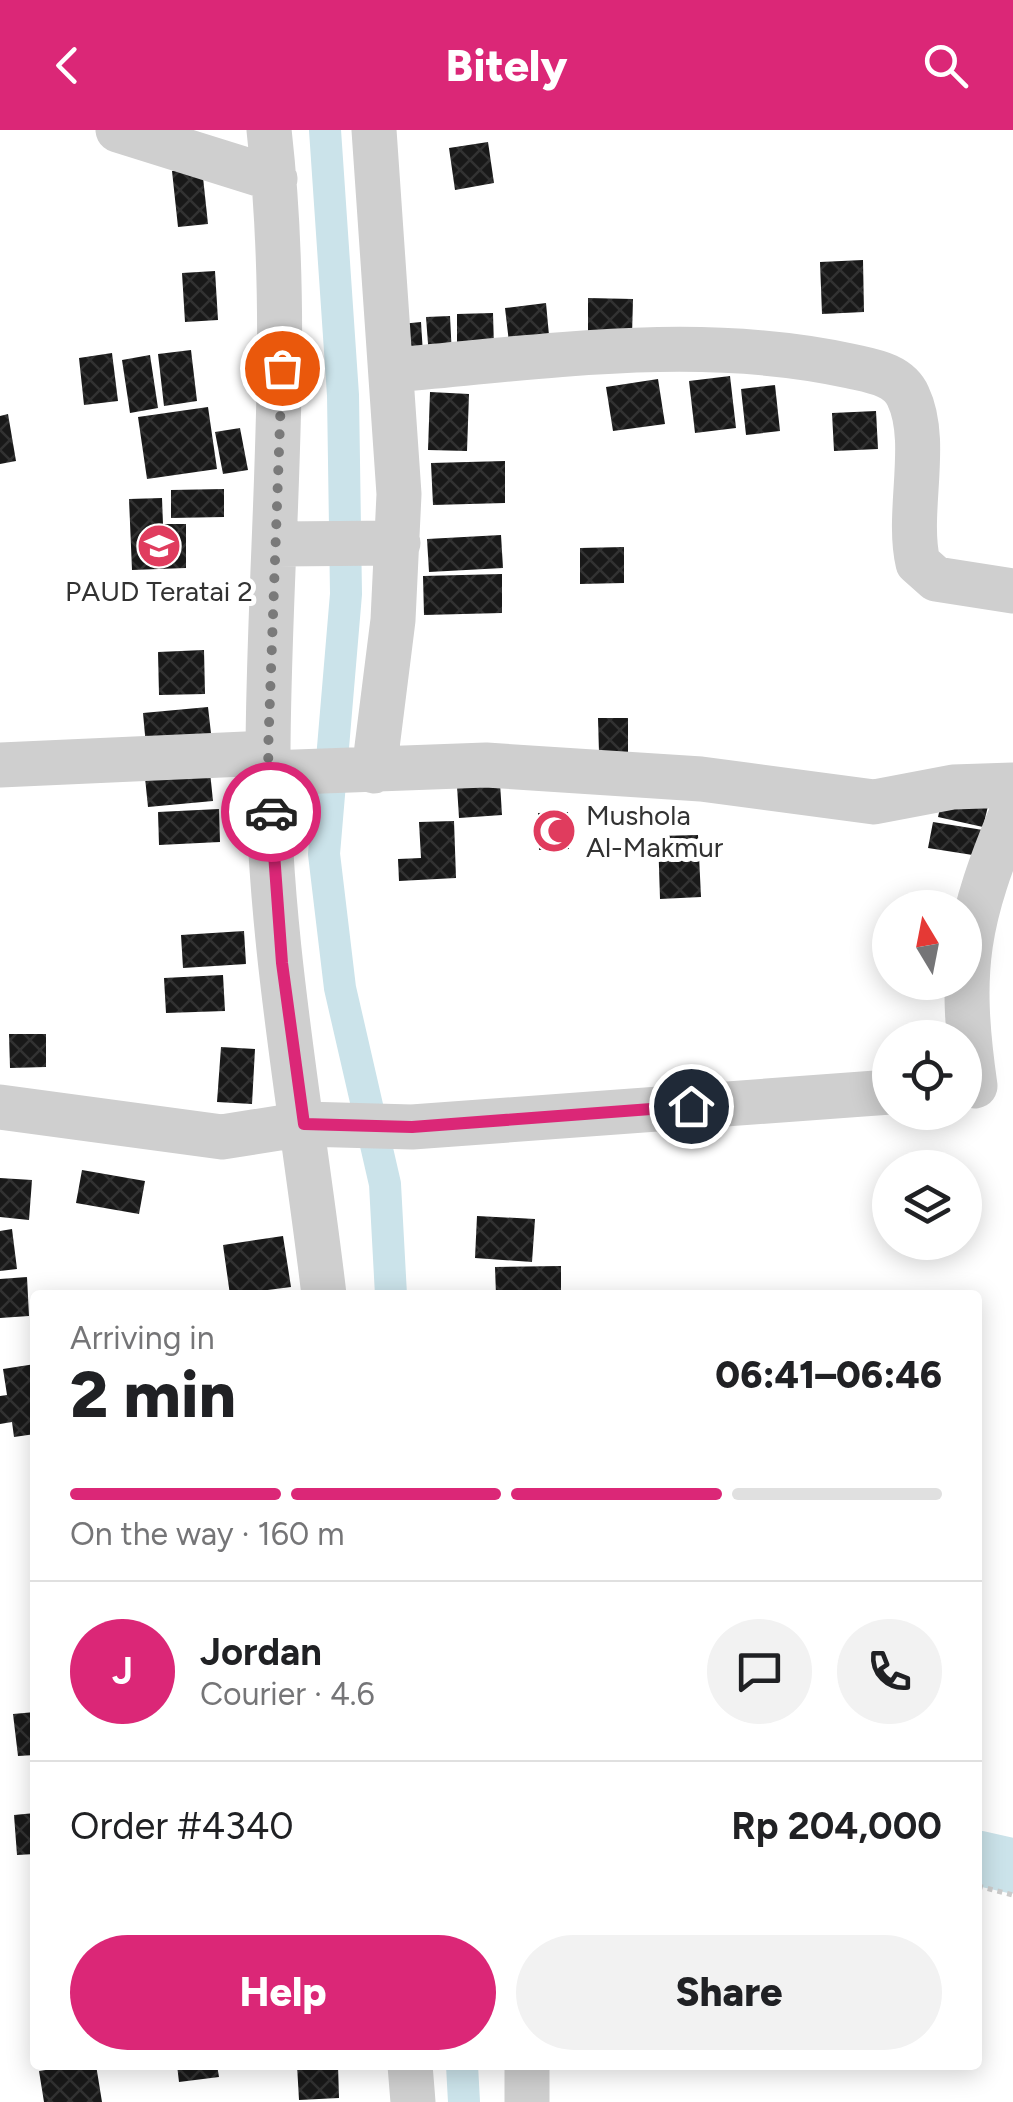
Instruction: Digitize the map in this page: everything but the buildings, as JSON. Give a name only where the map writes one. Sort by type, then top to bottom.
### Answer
[{"type":"street","points":[[118,130],[275,179]]},
{"type":"street","points":[[270,130],[288,544],[279,766],[282,963],[323,1290]]},
{"type":"street","points":[[364,772],[384,543],[393,370],[374,130]]},
{"type":"street","points":[[393,370],[719,348],[786,352],[882,374],[899,383],[912,407],[918,563],[936,579],[1013,591]]},
{"type":"street","points":[[288,544],[384,543]]},
{"type":"street","points":[[0,765],[279,766],[364,772],[486,764],[701,778],[874,802],[953,788],[1013,784]]},
{"type":"street","points":[[970,1020],[965,997],[966,948],[975,912],[1013,810]]},
{"type":"street","points":[[0,1107],[222,1137],[304,1124],[412,1127],[872,1093]]},
{"type":"street","points":[[410,2070],[413,2102]]},
{"type":"street","points":[[527,2070],[527,2102]]},
{"type":"path","points":[[982,1887],[1013,1895]]},
{"type":"waterway","points":[[325,130],[343,395],[346,594],[324,854],[340,988],[385,1184],[391,1290]]},
{"type":"waterway","points":[[982,1859],[1013,1866]]},
{"type":"waterway","points":[[462,2070],[464,2102]]},
{"type":"way so far","points":[[271,812],[268,753],[282,368]]},
{"type":"place","name":"PAUD Teratai 2","points":[[159,546]]},
{"type":"place","name":"Mushola Al-Makmur","points":[[554,831]]},
{"type":"route","points":[[271,812],[282,963],[304,1124],[412,1127],[691,1106]]}]
